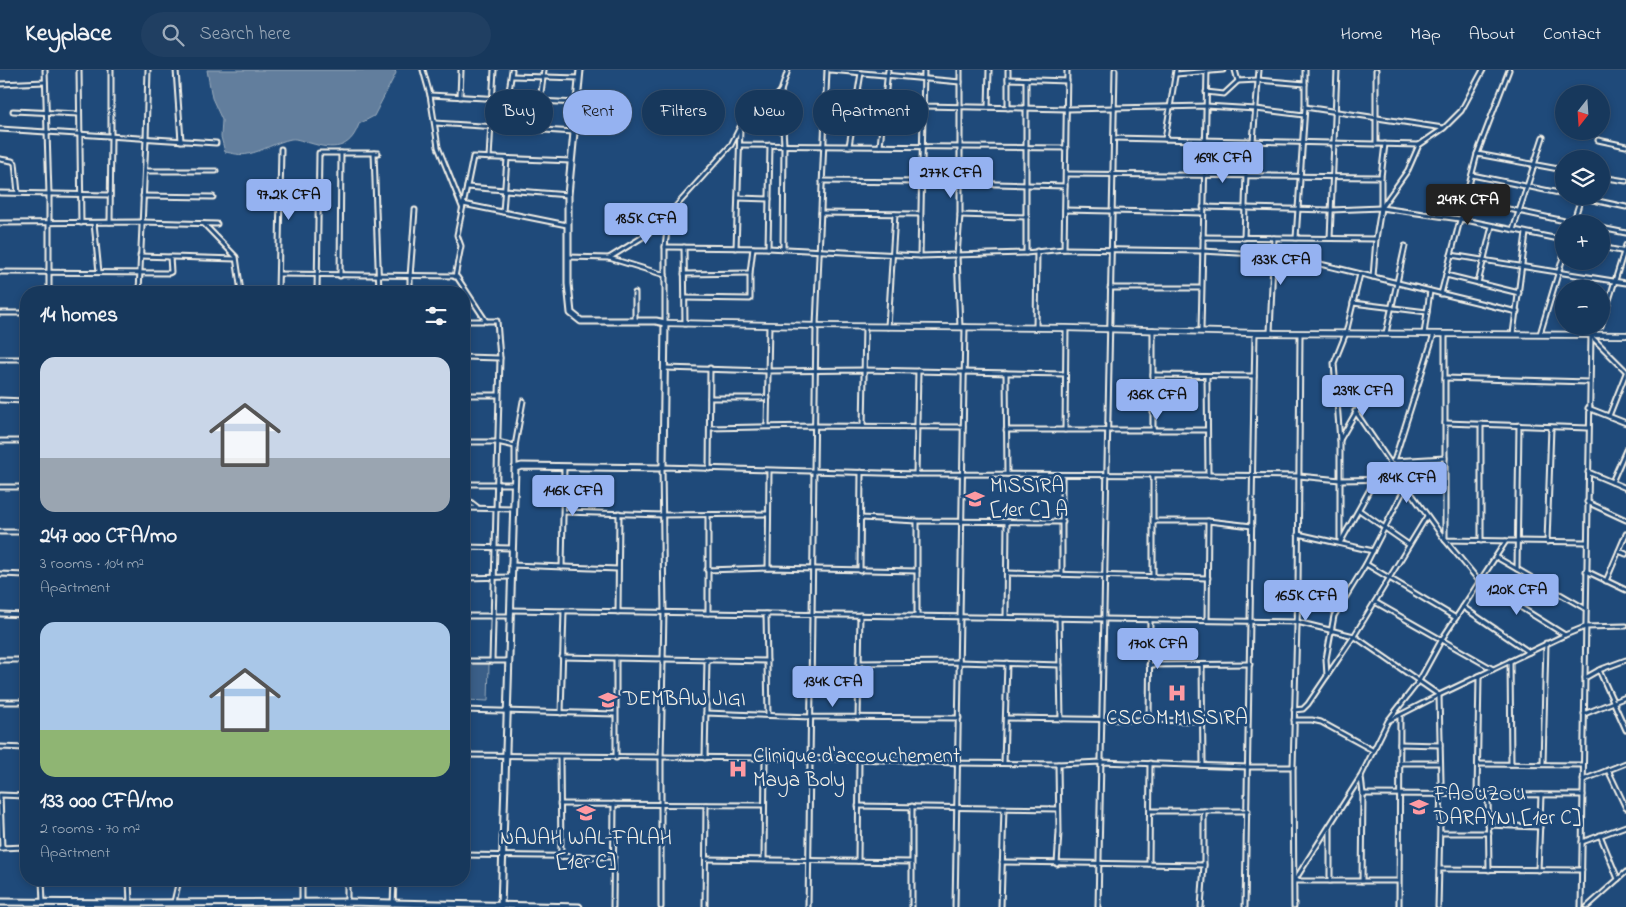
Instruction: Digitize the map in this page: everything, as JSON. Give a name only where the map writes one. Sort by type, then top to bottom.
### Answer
[{"type":"main road","points":[[579,90],[580,70]]},
{"type":"main road","points":[[501,906],[504,855],[510,577],[515,468],[522,466],[662,468],[665,323],[656,321],[582,321],[571,313],[567,226],[574,135]]},
{"type":"main road","points":[[0,902],[173,905],[347,902],[579,907]]},
{"type":"street","points":[[45,70],[49,194],[49,286]]},
{"type":"street","points":[[79,70],[79,194],[81,222]]},
{"type":"street","points":[[110,70],[110,222]]},
{"type":"street","points":[[138,286],[145,171],[148,70]]},
{"type":"street","points":[[176,70],[181,141]]},
{"type":"street","points":[[424,70],[438,147],[463,206]]},
{"type":"street","points":[[460,97],[461,70]]},
{"type":"street","points":[[493,90],[494,70]]},
{"type":"street","points":[[510,90],[512,70]]},
{"type":"street","points":[[542,90],[544,70]]},
{"type":"street","points":[[782,90],[788,70]]},
{"type":"street","points":[[808,907],[816,326],[828,70],[960,82]]},
{"type":"street","points":[[886,90],[888,70]]},
{"type":"street","points":[[923,90],[924,70]]},
{"type":"street","points":[[955,907],[964,372],[957,256],[960,215],[960,70]]},
{"type":"street","points":[[988,70],[988,107]]},
{"type":"street","points":[[1008,70],[1008,108]]},
{"type":"street","points":[[1064,249],[1067,70]]},
{"type":"street","points":[[1098,907],[1115,70]]},
{"type":"street","points":[[1165,139],[1176,72],[1223,70]]},
{"type":"street","points":[[1235,70],[1238,81]]},
{"type":"street","points":[[1253,141],[1259,70]]},
{"type":"street","points":[[1296,238],[1306,70]]},
{"type":"street","points":[[1330,238],[1337,70]]},
{"type":"street","points":[[1376,70],[1376,144]]},
{"type":"street","points":[[1114,138],[1419,144],[1444,128],[1461,111],[1483,70]]},
{"type":"street","points":[[1441,294],[1477,154],[1509,70]]},
{"type":"street","points":[[1200,330],[1206,71]]},
{"type":"street","points":[[849,146],[861,73]]},
{"type":"street","points":[[512,76],[580,78]]},
{"type":"street","points":[[1008,79],[1067,81]]},
{"type":"street","points":[[1026,80],[1026,254]]},
{"type":"street","points":[[1206,92],[1224,94],[1238,81],[1258,80],[1305,84]]},
{"type":"street","points":[[0,84],[45,82]]},
{"type":"street","points":[[430,95],[485,99]]},
{"type":"street","points":[[928,106],[1067,109],[1206,106],[1256,109],[1304,115]]},
{"type":"street","points":[[1305,107],[1444,128]]},
{"type":"street","points":[[13,111],[79,114]]},
{"type":"street","points":[[435,123],[485,127]]},
{"type":"street","points":[[0,129],[216,143]]},
{"type":"street","points":[[489,158],[490,135]]},
{"type":"street","points":[[609,258],[646,234],[669,214],[731,146],[736,135]]},
{"type":"street","points":[[736,248],[740,135]]},
{"type":"street","points":[[783,135],[783,249]]},
{"type":"street","points":[[880,146],[881,135]]},
{"type":"street","points":[[920,256],[922,135]]},
{"type":"street","points":[[1514,230],[1536,165],[1543,137]]},
{"type":"street","points":[[1598,140],[1626,146]]},
{"type":"street","points":[[1244,238],[1247,141]]},
{"type":"street","points":[[1373,277],[1381,208],[1381,177],[1385,144]]},
{"type":"street","points":[[1381,208],[1408,170],[1419,144]]},
{"type":"street","points":[[740,145],[1066,148]]},
{"type":"street","points":[[768,248],[770,145]]},
{"type":"street","points":[[278,286],[281,149]]},
{"type":"street","points":[[317,286],[319,152],[376,153],[379,286]]},
{"type":"street","points":[[340,276],[341,153]]},
{"type":"street","points":[[1477,154],[1555,168]]},
{"type":"street","points":[[461,286],[455,277],[461,246],[457,235],[473,157],[571,161]]},
{"type":"street","points":[[0,159],[12,160],[15,163],[18,193]]},
{"type":"street","points":[[503,212],[507,159]]},
{"type":"street","points":[[145,171],[216,171]]},
{"type":"street","points":[[1066,174],[1381,177]]},
{"type":"street","points":[[1472,176],[1555,192]]},
{"type":"street","points":[[1610,178],[1626,181]]},
{"type":"street","points":[[822,181],[921,182]]},
{"type":"street","points":[[960,183],[1065,186]]},
{"type":"street","points":[[467,187],[568,195]]},
{"type":"street","points":[[0,193],[109,195]]},
{"type":"street","points":[[143,196],[213,197]]},
{"type":"street","points":[[738,198],[769,199]]},
{"type":"street","points":[[1466,200],[1555,219]]},
{"type":"street","points":[[1610,203],[1626,207]]},
{"type":"street","points":[[463,206],[503,212],[567,226]]},
{"type":"street","points":[[1203,208],[1331,210],[1381,208],[1460,219],[1555,238]]},
{"type":"street","points":[[410,286],[415,210]]},
{"type":"street","points":[[1065,210],[1203,212]]},
{"type":"street","points":[[821,212],[920,214]]},
{"type":"street","points":[[669,214],[666,247],[665,323],[1200,330],[1255,333],[1555,334]]},
{"type":"street","points":[[888,327],[895,214]]},
{"type":"street","points":[[960,215],[1027,217]]},
{"type":"street","points":[[0,223],[142,222],[217,224]]},
{"type":"street","points":[[94,223],[99,272]]},
{"type":"street","points":[[204,224],[236,259],[240,286]]},
{"type":"street","points":[[1478,284],[1492,225]]},
{"type":"street","points":[[1610,230],[1626,233]]},
{"type":"street","points":[[1513,334],[1526,233]]},
{"type":"street","points":[[1203,238],[1376,239]]},
{"type":"street","points":[[1270,333],[1274,238]]},
{"type":"street","points":[[1610,298],[1626,245]]},
{"type":"street","points":[[1386,333],[1405,246]]},
{"type":"street","points":[[666,247],[768,248],[920,256],[1026,254],[1064,249],[1202,251],[1274,255]]},
{"type":"street","points":[[684,247],[685,324]]},
{"type":"street","points":[[685,298],[750,299],[750,273],[753,248]]},
{"type":"street","points":[[1610,249],[1625,252]]},
{"type":"street","points":[[1036,328],[1038,251]]},
{"type":"street","points":[[140,256],[236,259]]},
{"type":"street","points":[[1451,256],[1626,283]]},
{"type":"street","points":[[0,272],[171,272],[170,257]]},
{"type":"street","points":[[568,257],[609,258],[665,275]]},
{"type":"street","points":[[1316,263],[1517,312]]},
{"type":"street","points":[[1540,334],[1559,272]]},
{"type":"street","points":[[684,274],[750,273]]},
{"type":"street","points":[[279,274],[455,277]]},
{"type":"street","points":[[1340,543],[1340,441],[1334,363],[1346,333],[1360,274]]},
{"type":"street","points":[[1446,275],[1518,293]]},
{"type":"street","points":[[1110,288],[1201,288]]},
{"type":"street","points":[[1424,334],[1430,291]]},
{"type":"street","points":[[634,293],[635,321]]},
{"type":"street","points":[[470,298],[486,321]]},
{"type":"street","points":[[1353,303],[1427,312]]},
{"type":"street","points":[[0,313],[20,313]]},
{"type":"street","points":[[470,321],[497,322],[500,358],[492,661]]},
{"type":"street","points":[[768,426],[769,325]]},
{"type":"street","points":[[863,426],[865,327]]},
{"type":"street","points":[[1065,430],[1066,328]]},
{"type":"street","points":[[1153,330],[1153,430]]},
{"type":"street","points":[[1245,907],[1255,333]]},
{"type":"street","points":[[1294,907],[1293,767],[1297,622],[1300,333]]},
{"type":"street","points":[[1394,461],[1434,334]]},
{"type":"street","points":[[1445,334],[1445,540]]},
{"type":"street","points":[[1591,335],[1626,372],[1609,416]]},
{"type":"street","points":[[1581,907],[1588,408],[1591,335]]},
{"type":"street","points":[[1610,335],[1626,335]]},
{"type":"street","points":[[470,357],[500,358]]},
{"type":"street","points":[[0,359],[20,359]]},
{"type":"street","points":[[665,368],[1066,374]]},
{"type":"street","points":[[709,469],[710,368]]},
{"type":"street","points":[[916,474],[918,371]]},
{"type":"street","points":[[1006,373],[1007,474]]},
{"type":"street","points":[[1153,376],[1254,376]]},
{"type":"street","points":[[1207,376],[1208,474]]},
{"type":"street","points":[[1445,378],[1589,382]]},
{"type":"street","points":[[1340,441],[1355,411],[1367,393],[1372,389],[1382,387]]},
{"type":"street","points":[[470,395],[498,395]]},
{"type":"street","points":[[710,398],[768,398]]},
{"type":"street","points":[[0,400],[20,400]]},
{"type":"street","points":[[515,468],[515,446],[522,401]]},
{"type":"street","points":[[1588,408],[1626,423]]},
{"type":"street","points":[[1355,411],[1427,516],[1480,582],[1565,635]]},
{"type":"street","points":[[1445,423],[1588,428]]},
{"type":"street","points":[[1481,424],[1481,541]]},
{"type":"street","points":[[1517,570],[1519,425]]},
{"type":"street","points":[[710,428],[768,426],[963,427]]},
{"type":"street","points":[[1547,542],[1551,427]]},
{"type":"street","points":[[1006,430],[1208,430]]},
{"type":"street","points":[[0,441],[20,441]]},
{"type":"street","points":[[470,442],[497,442],[515,446]]},
{"type":"street","points":[[1612,482],[1626,450]]},
{"type":"street","points":[[1389,461],[1445,458]]},
{"type":"street","points":[[562,567],[564,467]]},
{"type":"street","points":[[661,907],[661,758],[664,659],[662,468],[916,474],[1153,476],[1208,474],[1299,476],[1340,480],[1401,479]]},
{"type":"street","points":[[768,568],[769,471]]},
{"type":"street","points":[[860,571],[861,472]]},
{"type":"street","points":[[1588,472],[1626,488]]},
{"type":"street","points":[[1062,475],[1062,574]]},
{"type":"street","points":[[1153,476],[1153,577]]},
{"type":"street","points":[[1340,543],[1375,480]]},
{"type":"street","points":[[470,484],[515,484]]},
{"type":"street","points":[[1327,676],[1326,659],[1334,616],[1366,564],[1406,486]]},
{"type":"street","points":[[0,487],[20,487]]},
{"type":"street","points":[[470,501],[479,508]]},
{"type":"street","points":[[1587,502],[1626,520]]},
{"type":"street","points":[[470,508],[514,508]]},
{"type":"street","points":[[1359,510],[1410,545]]},
{"type":"street","points":[[564,512],[708,515],[768,514]]},
{"type":"street","points":[[618,612],[619,513]]},
{"type":"street","points":[[708,515],[708,613]]},
{"type":"street","points":[[1294,710],[1303,708],[1308,704],[1354,636],[1427,516]]},
{"type":"street","points":[[860,518],[962,522],[1063,522]]},
{"type":"street","points":[[917,521],[917,616]]},
{"type":"street","points":[[1154,521],[1208,521],[1252,526]]},
{"type":"street","points":[[1207,620],[1208,521]]},
{"type":"street","points":[[1006,618],[1007,522]]},
{"type":"street","points":[[0,532],[20,532]]},
{"type":"street","points":[[1298,534],[1373,551]]},
{"type":"street","points":[[1606,581],[1626,534]]},
{"type":"street","points":[[1445,540],[1586,542]]},
{"type":"street","points":[[1294,881],[1361,776],[1388,721],[1418,681],[1442,639],[1506,541]]},
{"type":"street","points":[[470,547],[512,548]]},
{"type":"street","points":[[1619,551],[1626,554]]},
{"type":"street","points":[[1496,557],[1586,609]]},
{"type":"street","points":[[1366,564],[1456,618]]},
{"type":"street","points":[[511,565],[618,569]]},
{"type":"street","points":[[707,570],[813,568],[860,571],[917,571]]},
{"type":"street","points":[[1586,571],[1626,590]]},
{"type":"street","points":[[1007,573],[1208,578]]},
{"type":"street","points":[[0,574],[20,574]]},
{"type":"street","points":[[470,578],[510,577]]},
{"type":"street","points":[[1375,602],[1493,669]]},
{"type":"street","points":[[1463,607],[1528,652]]},
{"type":"street","points":[[510,610],[1297,622],[1354,636],[1439,695]]},
{"type":"street","points":[[561,713],[564,611]]},
{"type":"street","points":[[0,614],[20,615]]},
{"type":"street","points":[[766,614],[768,715]]},
{"type":"street","points":[[858,718],[860,615]]},
{"type":"street","points":[[470,616],[510,616]]},
{"type":"street","points":[[1059,618],[1061,719]]},
{"type":"street","points":[[1149,720],[1150,620]]},
{"type":"street","points":[[1388,721],[1546,643],[1585,627],[1626,626]]},
{"type":"street","points":[[1543,764],[1546,643]]},
{"type":"street","points":[[562,657],[767,661]]},
{"type":"street","points":[[616,658],[616,758]]},
{"type":"street","points":[[0,660],[20,660]]},
{"type":"street","points":[[706,758],[707,660]]},
{"type":"street","points":[[1584,678],[1626,660]]},
{"type":"street","points":[[470,661],[508,661]]},
{"type":"street","points":[[1510,661],[1511,764]]},
{"type":"street","points":[[859,663],[960,662],[1060,665]]},
{"type":"street","points":[[1004,763],[1007,663]]},
{"type":"street","points":[[1149,665],[1250,664]]},
{"type":"street","points":[[1202,665],[1204,765]]},
{"type":"street","points":[[1600,670],[1626,730]]},
{"type":"street","points":[[1477,795],[1479,676]]},
{"type":"street","points":[[1438,907],[1441,795],[1439,695]]},
{"type":"street","points":[[1584,714],[1626,696]]},
{"type":"street","points":[[0,702],[20,702]]},
{"type":"street","points":[[470,710],[615,714]]},
{"type":"street","points":[[706,713],[858,718],[959,718]]},
{"type":"street","points":[[1399,907],[1400,716]]},
{"type":"street","points":[[1006,718],[1203,721]]},
{"type":"street","points":[[1294,720],[1321,722],[1374,751]]},
{"type":"street","points":[[1400,744],[1440,744]]},
{"type":"street","points":[[0,747],[20,748]]},
{"type":"street","points":[[470,755],[616,758],[810,758],[958,763],[1058,764],[1101,762],[1293,767]]},
{"type":"street","points":[[560,757],[561,856]]},
{"type":"street","points":[[764,860],[765,758]]},
{"type":"street","points":[[858,861],[859,759]]},
{"type":"street","points":[[1148,864],[1150,763]]},
{"type":"street","points":[[1400,763],[1440,763]]},
{"type":"street","points":[[1583,780],[1626,763]]},
{"type":"street","points":[[1057,864],[1058,764]]},
{"type":"street","points":[[1478,764],[1583,765]]},
{"type":"street","points":[[1608,770],[1626,808]]},
{"type":"street","points":[[1361,776],[1363,794],[1362,881]]},
{"type":"street","points":[[1363,794],[1583,795]]},
{"type":"street","points":[[1488,795],[1489,870]]},
{"type":"street","points":[[1538,870],[1541,795]]},
{"type":"street","points":[[20,796],[0,796],[1,848],[20,847]]},
{"type":"street","points":[[560,804],[764,805]]},
{"type":"street","points":[[613,907],[614,804]]},
{"type":"street","points":[[705,907],[706,805]]},
{"type":"street","points":[[858,806],[1058,809]]},
{"type":"street","points":[[912,806],[912,907]]},
{"type":"street","points":[[1001,907],[1004,808]]},
{"type":"street","points":[[1150,810],[1248,812]]},
{"type":"street","points":[[1201,907],[1204,865],[1204,811]]},
{"type":"street","points":[[1330,825],[1330,881]]},
{"type":"street","points":[[1488,825],[1540,827]]},
{"type":"street","points":[[1582,842],[1626,826]]},
{"type":"street","points":[[1440,833],[1489,833]]},
{"type":"street","points":[[1600,836],[1618,879]]},
{"type":"street","points":[[470,855],[614,857]]},
{"type":"street","points":[[706,859],[912,862]]},
{"type":"street","points":[[1002,862],[1204,865]]},
{"type":"street","points":[[1439,870],[1582,870]]},
{"type":"street","points":[[1587,907],[1626,872]]},
{"type":"street","points":[[1294,881],[1398,881]]},
{"type":"street","points":[[42,886],[43,902]]},
{"type":"street","points":[[129,886],[130,904]]},
{"type":"street","points":[[173,905],[178,886]]},
{"type":"street","points":[[302,886],[302,903]]},
{"type":"street","points":[[347,902],[348,886]]},
{"type":"street","points":[[393,904],[394,886]]},
{"type":"shaded area","points":[[207,70],[395,70],[396,73],[374,116],[359,124],[351,139],[346,143],[340,146],[326,147],[291,139],[254,153],[242,155],[225,152],[221,137],[222,120],[212,98]]},
{"type":"shaded area","points":[[470,664],[489,664],[488,701],[470,700]]},
{"type":"place","name":"MISSIRA [1er C] A","points":[[975,499]]},
{"type":"place","name":"CSCOM MISSIRA","points":[[1177,693]]},
{"type":"place","name":"DEMBAW JIGI","points":[[608,700]]},
{"type":"place","name":"Clinique d'accouchement Maya Boly","points":[[738,769]]},
{"type":"place","name":"FAOUZOU DARAYNI [1er C]","points":[[1419,807]]},
{"type":"place","name":"NAJAH WAL-FALAH [1er C]","points":[[586,813]]}]
